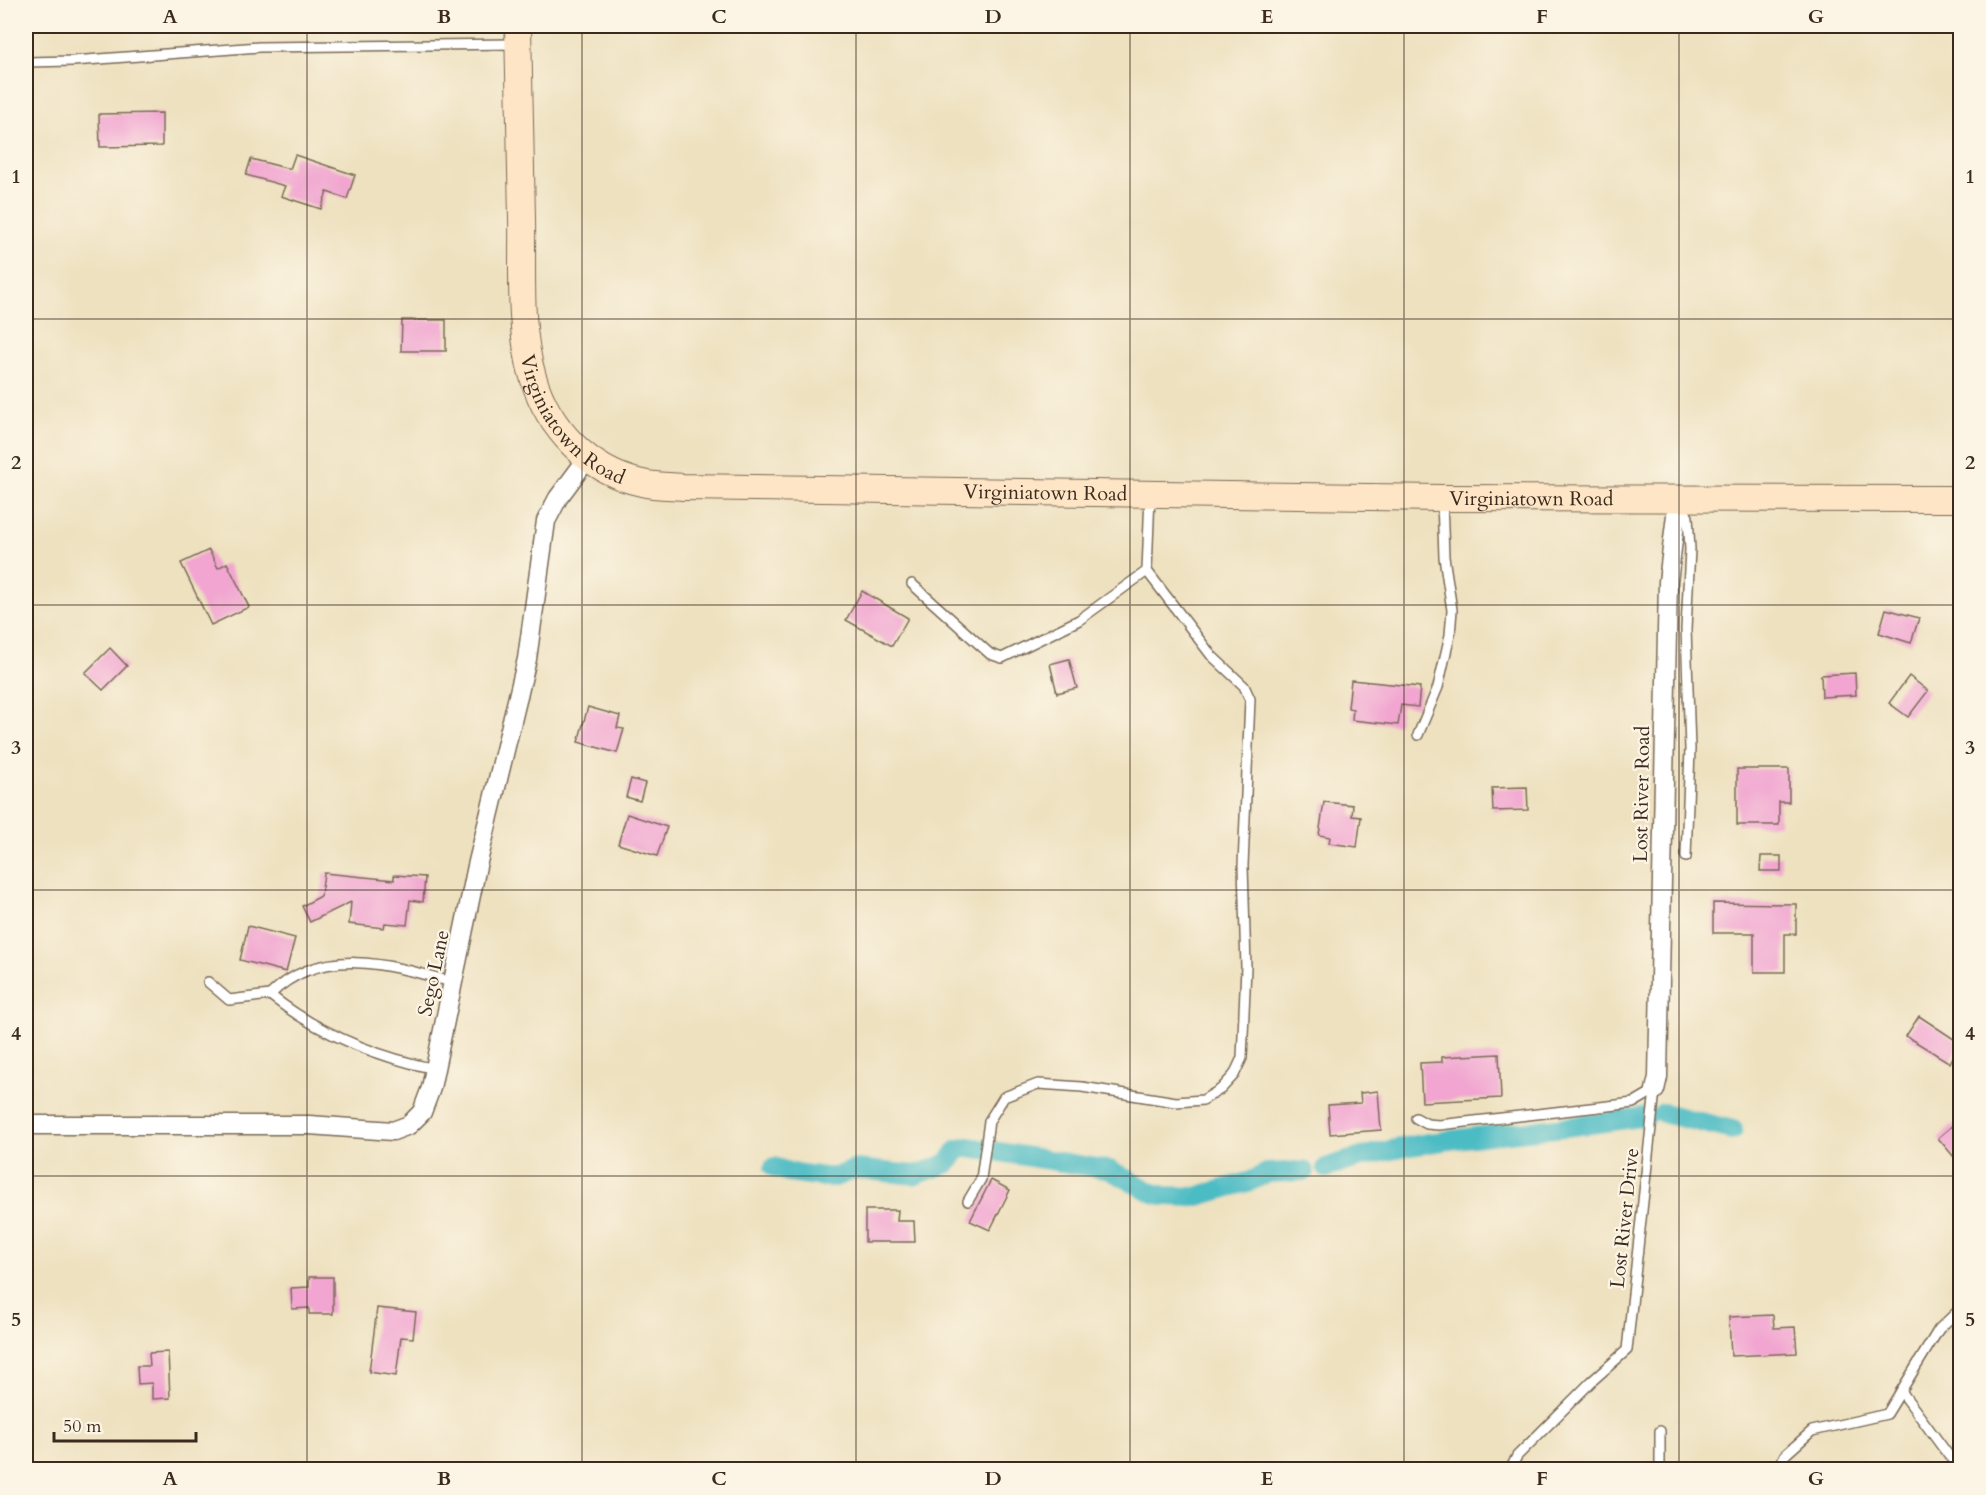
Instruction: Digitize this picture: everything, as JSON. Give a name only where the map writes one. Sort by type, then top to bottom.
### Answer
[{"type":"street","name":"Virginiatown Road","points":[[518,35],[523,292],[528,354],[533,377],[546,409],[566,438],[587,459],[614,475],[642,484],[683,487],[1442,498],[1960,499]]},
{"type":"street","name":"Sego Lane","points":[[26,1125],[309,1125],[393,1131],[409,1125],[422,1112],[435,1069],[477,866],[527,659],[546,521],[558,498],[587,459]]},
{"type":"street","name":"Lost River Road","points":[[1655,1090],[1659,1053],[1668,582],[1678,498]]},
{"type":"lane","points":[[26,62],[73,61],[259,47],[518,35]]},
{"type":"lane","points":[[968,1201],[981,1179],[989,1121],[1004,1096],[1038,1084],[1082,1087],[1176,1102],[1203,1100],[1221,1089],[1234,1076],[1242,1058],[1246,967],[1244,866],[1250,699],[1244,686],[1211,656],[1147,571],[1150,495]]},
{"type":"lane","points":[[1418,735],[1438,687],[1450,635],[1452,610],[1444,557],[1442,498]]},
{"type":"lane","points":[[1678,498],[1688,517],[1689,549],[1686,675],[1690,749],[1686,857]]},
{"type":"lane","points":[[912,584],[990,654],[1002,658],[1079,620],[1147,571]]},
{"type":"lane","points":[[208,982],[229,1000],[270,995],[302,970],[342,963],[407,969],[454,983]]},
{"type":"lane","points":[[270,995],[300,1018],[363,1049],[396,1061],[435,1069]]},
{"type":"lane","points":[[1416,1118],[1426,1124],[1439,1125],[1617,1105],[1633,1103],[1655,1090]]},
{"type":"lane","name":"Lost River Drive","points":[[1510,1470],[1517,1456],[1592,1381],[1627,1350],[1655,1090]]},
{"type":"lane","points":[[1777,1470],[1785,1455],[1812,1431],[1887,1414],[1939,1329],[1960,1309]]},
{"type":"lane","points":[[1901,1391],[1948,1456],[1960,1466]]},
{"type":"lane","points":[[1660,1431],[1660,1470]]},
{"type":"building","points":[[162,113],[162,146],[100,147],[99,114]]},
{"type":"building","points":[[295,155],[355,175],[347,199],[327,192],[321,209],[281,196],[285,186],[246,175],[251,159],[290,169]]},
{"type":"building","points":[[402,320],[446,320],[446,351],[401,351]]},
{"type":"building","points":[[209,550],[218,568],[227,563],[249,607],[211,625],[181,563]]},
{"type":"building","points":[[862,591],[908,618],[892,646],[846,620]]},
{"type":"building","points":[[1886,609],[1919,618],[1911,643],[1879,633]]},
{"type":"building","points":[[110,648],[127,666],[103,690],[85,673]]},
{"type":"building","points":[[1069,659],[1077,688],[1057,693],[1050,664]]},
{"type":"building","points":[[1855,673],[1856,695],[1822,697],[1821,675]]},
{"type":"building","points":[[1909,676],[1928,691],[1908,717],[1889,703]]},
{"type":"building","points":[[1351,680],[1420,687],[1418,707],[1401,705],[1398,725],[1352,720],[1353,709],[1348,708]]},
{"type":"building","points":[[588,707],[620,716],[617,728],[624,729],[617,753],[578,742]]},
{"type":"building","points":[[1737,769],[1789,769],[1789,802],[1779,802],[1779,825],[1737,825]]},
{"type":"building","points":[[631,779],[645,783],[640,801],[626,797]]},
{"type":"building","points":[[1527,787],[1528,810],[1493,811],[1492,788]]},
{"type":"building","points":[[1324,802],[1353,805],[1352,816],[1361,817],[1357,847],[1329,843],[1330,837],[1319,835]]},
{"type":"building","points":[[627,814],[667,827],[657,856],[618,844]]},
{"type":"building","points":[[1761,856],[1781,856],[1781,871],[1760,871]]},
{"type":"building","points":[[324,873],[394,880],[394,875],[425,877],[423,902],[410,900],[407,925],[385,923],[384,928],[349,924],[351,902],[310,922],[302,906],[321,896]]},
{"type":"building","points":[[1713,903],[1796,904],[1796,934],[1785,934],[1785,972],[1754,972],[1754,933],[1713,933]]},
{"type":"building","points":[[248,926],[295,938],[286,972],[240,960]]},
{"type":"building","points":[[1919,1016],[1960,1043],[1950,1063],[1906,1036]]},
{"type":"building","points":[[1499,1054],[1501,1098],[1422,1102],[1420,1063],[1442,1062],[1442,1057]]},
{"type":"building","points":[[1378,1091],[1381,1130],[1330,1134],[1328,1105],[1361,1103],[1360,1093]]},
{"type":"building","points":[[1960,1119],[1960,1164],[1938,1138]]},
{"type":"building","points":[[991,1180],[1010,1190],[990,1230],[970,1221]]},
{"type":"building","points":[[865,1210],[898,1210],[897,1221],[914,1221],[915,1242],[865,1242]]},
{"type":"building","points":[[309,1277],[333,1277],[333,1314],[309,1314],[309,1308],[292,1309],[291,1288],[309,1287]]},
{"type":"building","points":[[377,1308],[416,1312],[413,1338],[401,1337],[396,1376],[369,1372]]},
{"type":"building","points":[[1773,1315],[1774,1328],[1795,1327],[1797,1353],[1731,1356],[1729,1317]]},
{"type":"building","points":[[168,1352],[170,1398],[152,1399],[152,1383],[138,1384],[137,1366],[150,1366],[149,1353]]},
{"type":"waterway","points":[[1663,1113],[1733,1130]]},
{"type":"waterway","points":[[1326,1168],[1404,1147],[1646,1116]]},
{"type":"waterway","points":[[774,1167],[788,1172],[824,1177],[835,1177],[856,1169],[916,1175],[948,1163],[957,1150],[969,1147],[1110,1170],[1153,1193],[1195,1197],[1251,1181],[1267,1173],[1304,1171]]}]
